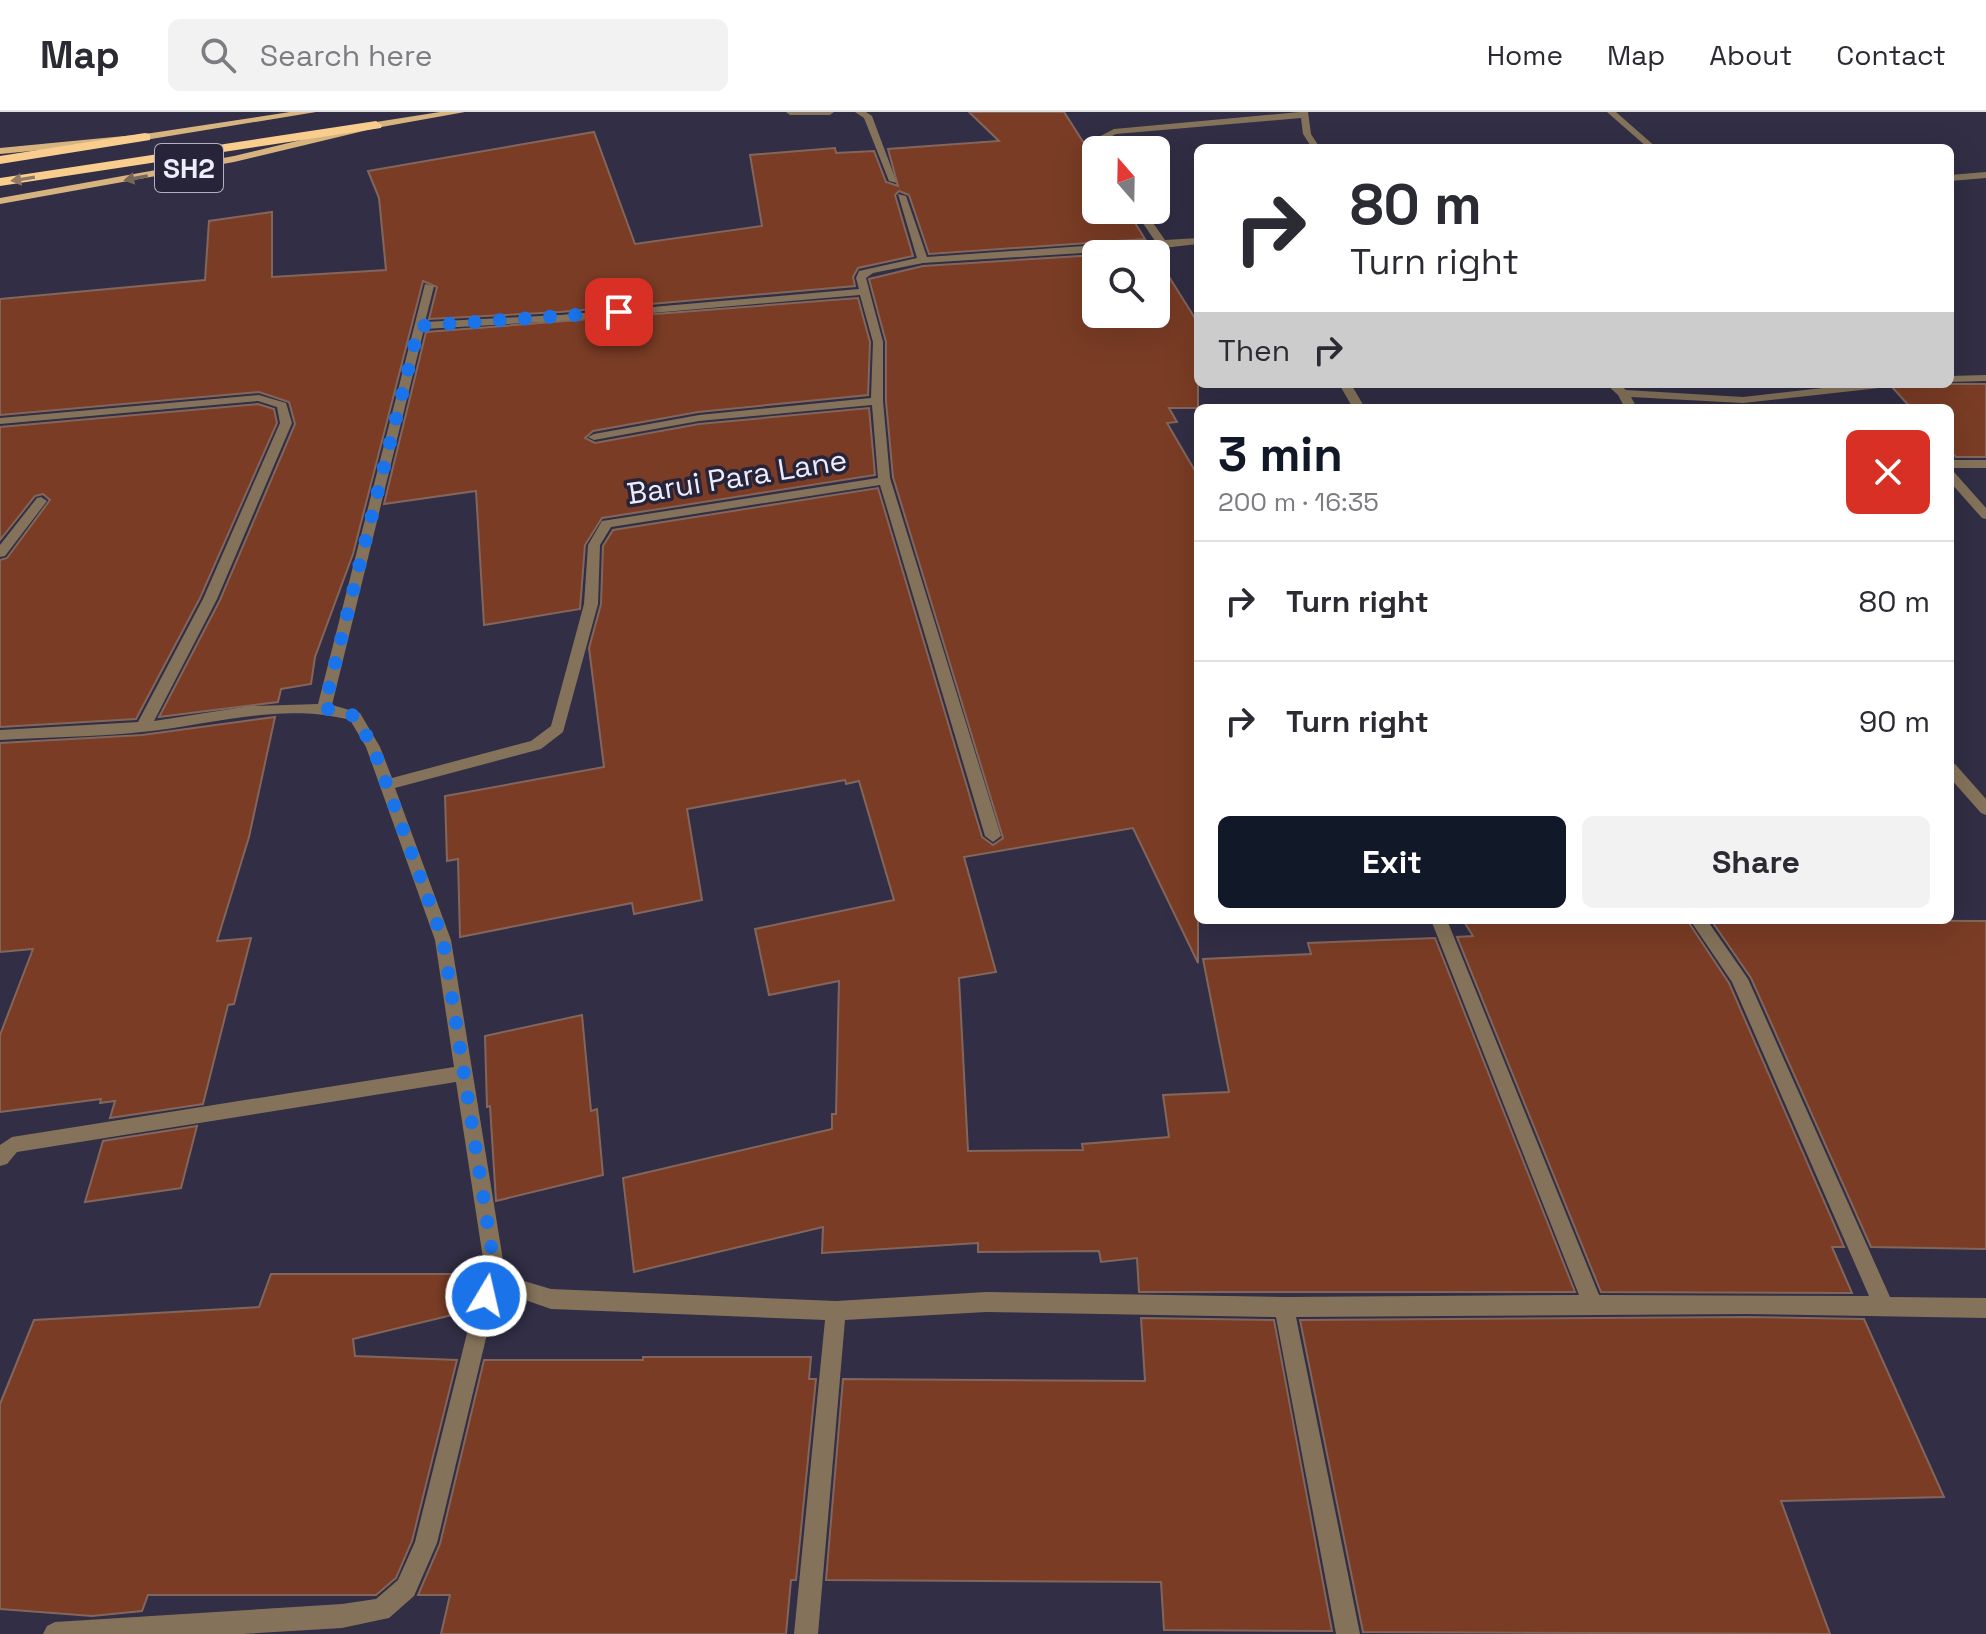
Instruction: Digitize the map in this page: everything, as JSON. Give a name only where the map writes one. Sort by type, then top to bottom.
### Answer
[{"type":"highway","points":[[0,182],[376,125]]},
{"type":"highway","points":[[0,160],[145,137]]},
{"type":"main road","name":"SH2","points":[[0,151],[145,137],[311,112]]},
{"type":"main road","name":"SH2","points":[[0,201],[234,159],[376,125],[460,112]]},
{"type":"street","points":[[790,112],[830,112]]},
{"type":"street","points":[[859,112],[868,116],[894,181]]},
{"type":"street","points":[[1611,112],[1648,144]]},
{"type":"street","points":[[1106,136],[1114,132],[1304,113],[1307,134],[1313,144]]},
{"type":"street","points":[[1954,178],[1986,175]]},
{"type":"street","points":[[901,196],[923,260]]},
{"type":"street","points":[[1170,244],[1194,241]]},
{"type":"street","points":[[993,836],[885,481],[877,401],[878,342],[861,278],[863,273],[923,260],[1082,250]]},
{"type":"street","points":[[324,708],[429,286]]},
{"type":"street","points":[[419,326],[560,318],[866,291]]},
{"type":"street","points":[[1954,379],[1986,378]]},
{"type":"street","points":[[1617,388],[1629,404]]},
{"type":"street","points":[[1623,393],[1743,400],[1852,388]]},
{"type":"street","points":[[0,421],[259,398],[282,405],[286,423],[210,599],[143,727]]},
{"type":"street","points":[[594,437],[699,418],[877,401]]},
{"type":"street","points":[[1954,464],[1986,464]]},
{"type":"street","points":[[1954,479],[1986,515]]},
{"type":"street","name":"Barui Para Lane","points":[[387,785],[536,745],[558,728],[591,604],[594,545],[606,524],[885,481]]},
{"type":"street","points":[[0,553],[41,501]]},
{"type":"street","points":[[0,735],[143,727],[308,707],[355,716],[373,747],[443,940],[494,1265],[426,1543],[406,1588],[381,1610],[55,1634]]},
{"type":"street","points":[[1954,773],[1986,809]]},
{"type":"street","points":[[1441,924],[1593,1306]]},
{"type":"street","points":[[1701,924],[1739,979],[1884,1307]]},
{"type":"street","points":[[0,1158],[12,1145],[464,1073]]},
{"type":"street","points":[[494,1265],[518,1288],[551,1299],[836,1311],[986,1302],[1284,1307],[1986,1308]]},
{"type":"street","points":[[1284,1307],[1348,1634]]},
{"type":"street","points":[[806,1634],[836,1311]]},
{"type":"building","points":[[969,112],[1064,112],[1082,140],[1082,224],[1136,224],[1145,239],[1082,240],[1082,243],[929,254],[909,195],[899,191],[895,195],[913,256],[858,268],[853,277],[855,286],[560,312],[429,319],[437,287],[423,281],[353,554],[315,657],[311,684],[281,689],[278,702],[159,717],[220,600],[295,424],[289,402],[259,392],[0,415],[0,299],[205,280],[209,221],[272,212],[272,277],[386,270],[379,198],[368,171],[594,132],[635,244],[762,226],[750,155],[835,148],[836,153],[874,151],[886,182],[898,186],[888,149],[999,141]]},
{"type":"building","points":[[1082,256],[1082,328],[1170,328],[1170,278],[1194,317],[1194,388],[1198,388],[1198,404],[1194,404],[1194,408],[1169,408],[1177,422],[1167,423],[1194,469],[1194,924],[1198,924],[1198,963],[1133,828],[964,857],[996,972],[959,978],[968,1151],[1083,1150],[1082,1144],[1169,1137],[1163,1095],[1229,1092],[1203,959],[1311,954],[1308,943],[1435,938],[1575,1292],[1139,1292],[1137,1258],[1101,1262],[1099,1251],[978,1252],[978,1243],[822,1253],[823,1227],[634,1272],[623,1178],[832,1129],[832,1114],[836,1114],[839,981],[769,995],[755,929],[894,900],[859,781],[846,784],[845,780],[687,809],[702,900],[634,914],[632,903],[460,937],[458,859],[447,861],[445,796],[604,767],[589,648],[601,604],[603,546],[613,530],[878,488],[982,837],[993,845],[1003,838],[893,477],[886,401],[886,342],[869,279],[923,266]]},
{"type":"building","points":[[858,298],[870,342],[868,395],[698,412],[593,431],[585,438],[595,443],[699,424],[869,408],[875,475],[602,518],[585,545],[580,609],[484,625],[476,491],[384,504],[426,332]]},
{"type":"building","points":[[1954,384],[1986,384],[1986,457],[1954,455],[1954,404],[1907,404],[1893,388],[1954,388]]},
{"type":"building","points":[[258,404],[274,409],[277,423],[200,598],[136,719],[0,727],[0,560],[7,558],[50,500],[43,494],[35,496],[0,540],[0,427]]},
{"type":"building","points":[[275,717],[249,837],[217,941],[251,938],[234,1004],[228,1005],[203,1104],[110,1118],[115,1101],[100,1103],[101,1099],[0,1112],[0,1035],[33,949],[0,952],[0,743],[142,735]]},
{"type":"building","points":[[1954,921],[1986,921],[1986,1249],[1871,1247],[1751,978],[1714,924],[1954,924]]},
{"type":"building","points":[[1466,924],[1690,924],[1729,983],[1844,1247],[1832,1247],[1852,1293],[1601,1292],[1457,937],[1473,936]]},
{"type":"building","points":[[582,1015],[591,1111],[597,1109],[603,1175],[496,1201],[490,1106],[487,1107],[485,1036]]},
{"type":"building","points":[[197,1126],[181,1188],[85,1202],[103,1141]]},
{"type":"building","points":[[271,1274],[479,1274],[469,1311],[353,1339],[355,1356],[457,1360],[412,1541],[396,1578],[376,1595],[148,1595],[142,1611],[92,1616],[0,1609],[0,1404],[34,1320],[259,1307]]},
{"type":"building","points":[[1141,1318],[1274,1320],[1332,1631],[1164,1630],[1161,1582],[826,1580],[843,1379],[1145,1381]]},
{"type":"building","points":[[1864,1319],[1944,1497],[1781,1501],[1830,1634],[1363,1632],[1300,1320]]},
{"type":"building","points":[[643,1357],[811,1357],[809,1379],[816,1379],[796,1580],[791,1580],[786,1634],[441,1634],[450,1595],[418,1595],[440,1544],[484,1360],[643,1360]]},
{"type":"route","points":[[486,1296],[494,1265],[443,940],[373,747],[355,716],[324,708],[419,326],[619,312]]}]
